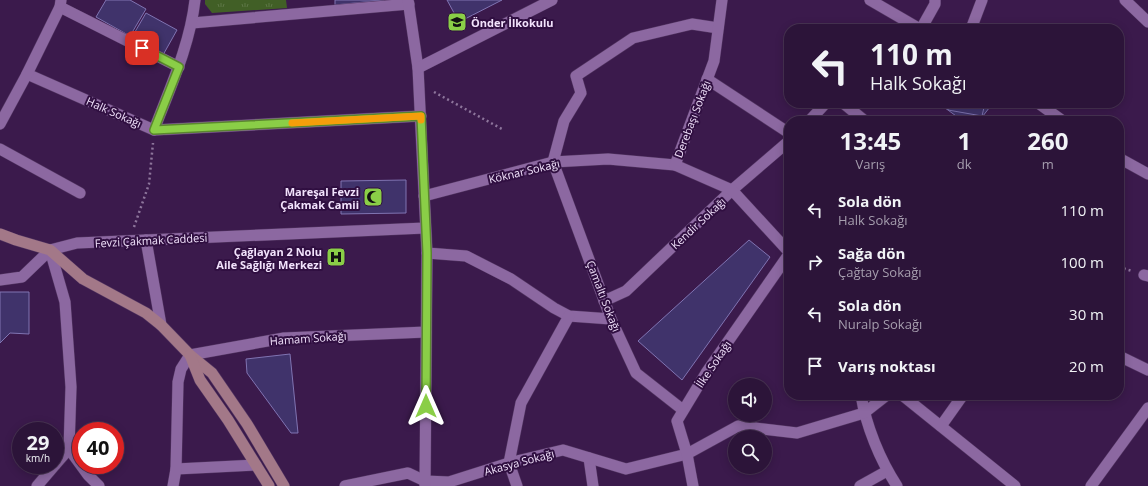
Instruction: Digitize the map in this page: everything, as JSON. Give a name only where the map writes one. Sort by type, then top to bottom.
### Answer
[{"type":"main road","points":[[0,234],[50,250],[83,279],[146,313],[161,325],[190,355],[212,373],[248,424],[284,486]]},
{"type":"main road","points":[[190,355],[200,380],[269,486]]},
{"type":"street","points":[[154,130],[179,67],[192,23],[195,0]]},
{"type":"street","points":[[418,68],[552,0]]},
{"type":"street","name":"Derebaşı Sokağı","points":[[722,0],[714,61],[675,165],[732,190],[784,247]]},
{"type":"street","points":[[870,0],[911,24]]},
{"type":"street","points":[[923,24],[935,4],[935,0]]},
{"type":"street","points":[[973,24],[982,0]]},
{"type":"street","points":[[1125,0],[1148,22]]},
{"type":"street","points":[[192,23],[408,2],[418,68],[427,253],[425,483]]},
{"type":"street","points":[[0,124],[27,74],[60,4],[179,67]]},
{"type":"street","points":[[553,162],[564,121],[581,93],[576,76],[633,38],[692,24],[718,28]]},
{"type":"street","name":"Halk Sokağı","points":[[27,74],[154,130],[421,116]]},
{"type":"street","points":[[707,80],[784,130]]},
{"type":"street","points":[[814,116],[821,108]]},
{"type":"street","points":[[849,108],[859,116]]},
{"type":"street","points":[[1045,108],[1056,116]]},
{"type":"street","name":"Kendir Sokağı","points":[[604,301],[626,291],[732,190],[784,145]]},
{"type":"street","points":[[0,149],[80,194]]},
{"type":"street","name":"Köknar Sokağı","points":[[424,196],[553,162],[608,159],[675,165]]},
{"type":"street","points":[[1124,161],[1148,174]]},
{"type":"street","name":"Çamaltı Sokağı","points":[[553,162],[611,319],[636,373],[683,410]]},
{"type":"street","name":"Fevzi Çakmak Caddesi","points":[[50,250],[77,243],[425,228]]},
{"type":"street","points":[[146,240],[161,325]]},
{"type":"street","points":[[0,280],[22,277],[50,250],[65,302],[72,387],[68,449],[64,454]]},
{"type":"street","points":[[427,253],[466,256],[511,279],[554,308],[569,316],[611,319]]},
{"type":"street","name":"İlke Sokağı","points":[[693,486],[687,454],[677,421],[706,372],[784,260]]},
{"type":"street","points":[[517,486],[509,463],[522,403],[569,316]]},
{"type":"street","name":"Hamam Sokağı","points":[[190,355],[284,338],[426,332]]},
{"type":"street","points":[[174,486],[176,469],[178,382],[181,369],[190,355]]},
{"type":"street","points":[[1124,358],[1148,370]]},
{"type":"street","points":[[862,400],[864,413],[887,471],[897,486]]},
{"type":"street","points":[[864,413],[881,400]]},
{"type":"street","points":[[908,400],[1015,486]]},
{"type":"street","points":[[941,426],[959,400]]},
{"type":"street","points":[[1091,486],[1148,408]]},
{"type":"street","name":"Akasya Sokağı","points":[[425,483],[449,482],[509,463],[563,450],[626,469],[687,454],[738,426],[797,433],[864,413]]},
{"type":"street","points":[[68,449],[88,475],[99,486]]},
{"type":"street","points":[[589,458],[593,486]]},
{"type":"street","points":[[176,469],[256,465]]},
{"type":"street","points":[[860,486],[887,471]]},
{"type":"street","points":[[345,486],[408,473],[425,483]]},
{"type":"street","points":[[37,486],[47,474]]},
{"type":"path","points":[[419,84],[502,129]]},
{"type":"path","points":[[130,241],[149,184],[154,130]]},
{"type":"green space","points":[[205,0],[286,0],[287,8],[212,13],[205,4]]},
{"type":"building","points":[[106,0],[130,0],[146,9],[130,36],[96,17]]},
{"type":"building","points":[[335,0],[384,0],[335,5]]},
{"type":"building","points":[[447,0],[502,0],[459,22]]},
{"type":"building","points":[[146,13],[177,30],[163,55],[132,37]]},
{"type":"building","points":[[945,108],[989,108],[983,116],[956,116]]},
{"type":"building","points":[[948,108],[984,108],[982,116],[948,110]]},
{"type":"building","name":"Mareşal Fevzi Çakmak Camii","points":[[406,180],[406,213],[341,214],[341,181]]},
{"type":"building","points":[[749,240],[770,257],[682,380],[638,341]]},
{"type":"building","points":[[0,292],[29,292],[29,334],[10,333],[0,343]]},
{"type":"building","points":[[290,354],[298,433],[291,433],[247,373],[246,359]]},
{"type":"slow traffic","points":[[292,123],[421,116],[421,120]]},
{"type":"place","name":"Önder İlkokulu","points":[[457,22]]},
{"type":"place","name":"Mareşal Fevzi Çakmak Camii","points":[[373,197]]},
{"type":"place","name":"Çağlayan 2 Nolu Aile Sağlığı Merkezi","points":[[336,257]]},
{"type":"route","points":[[142,48],[179,67],[154,130],[421,116],[427,253],[426,406]]}]
